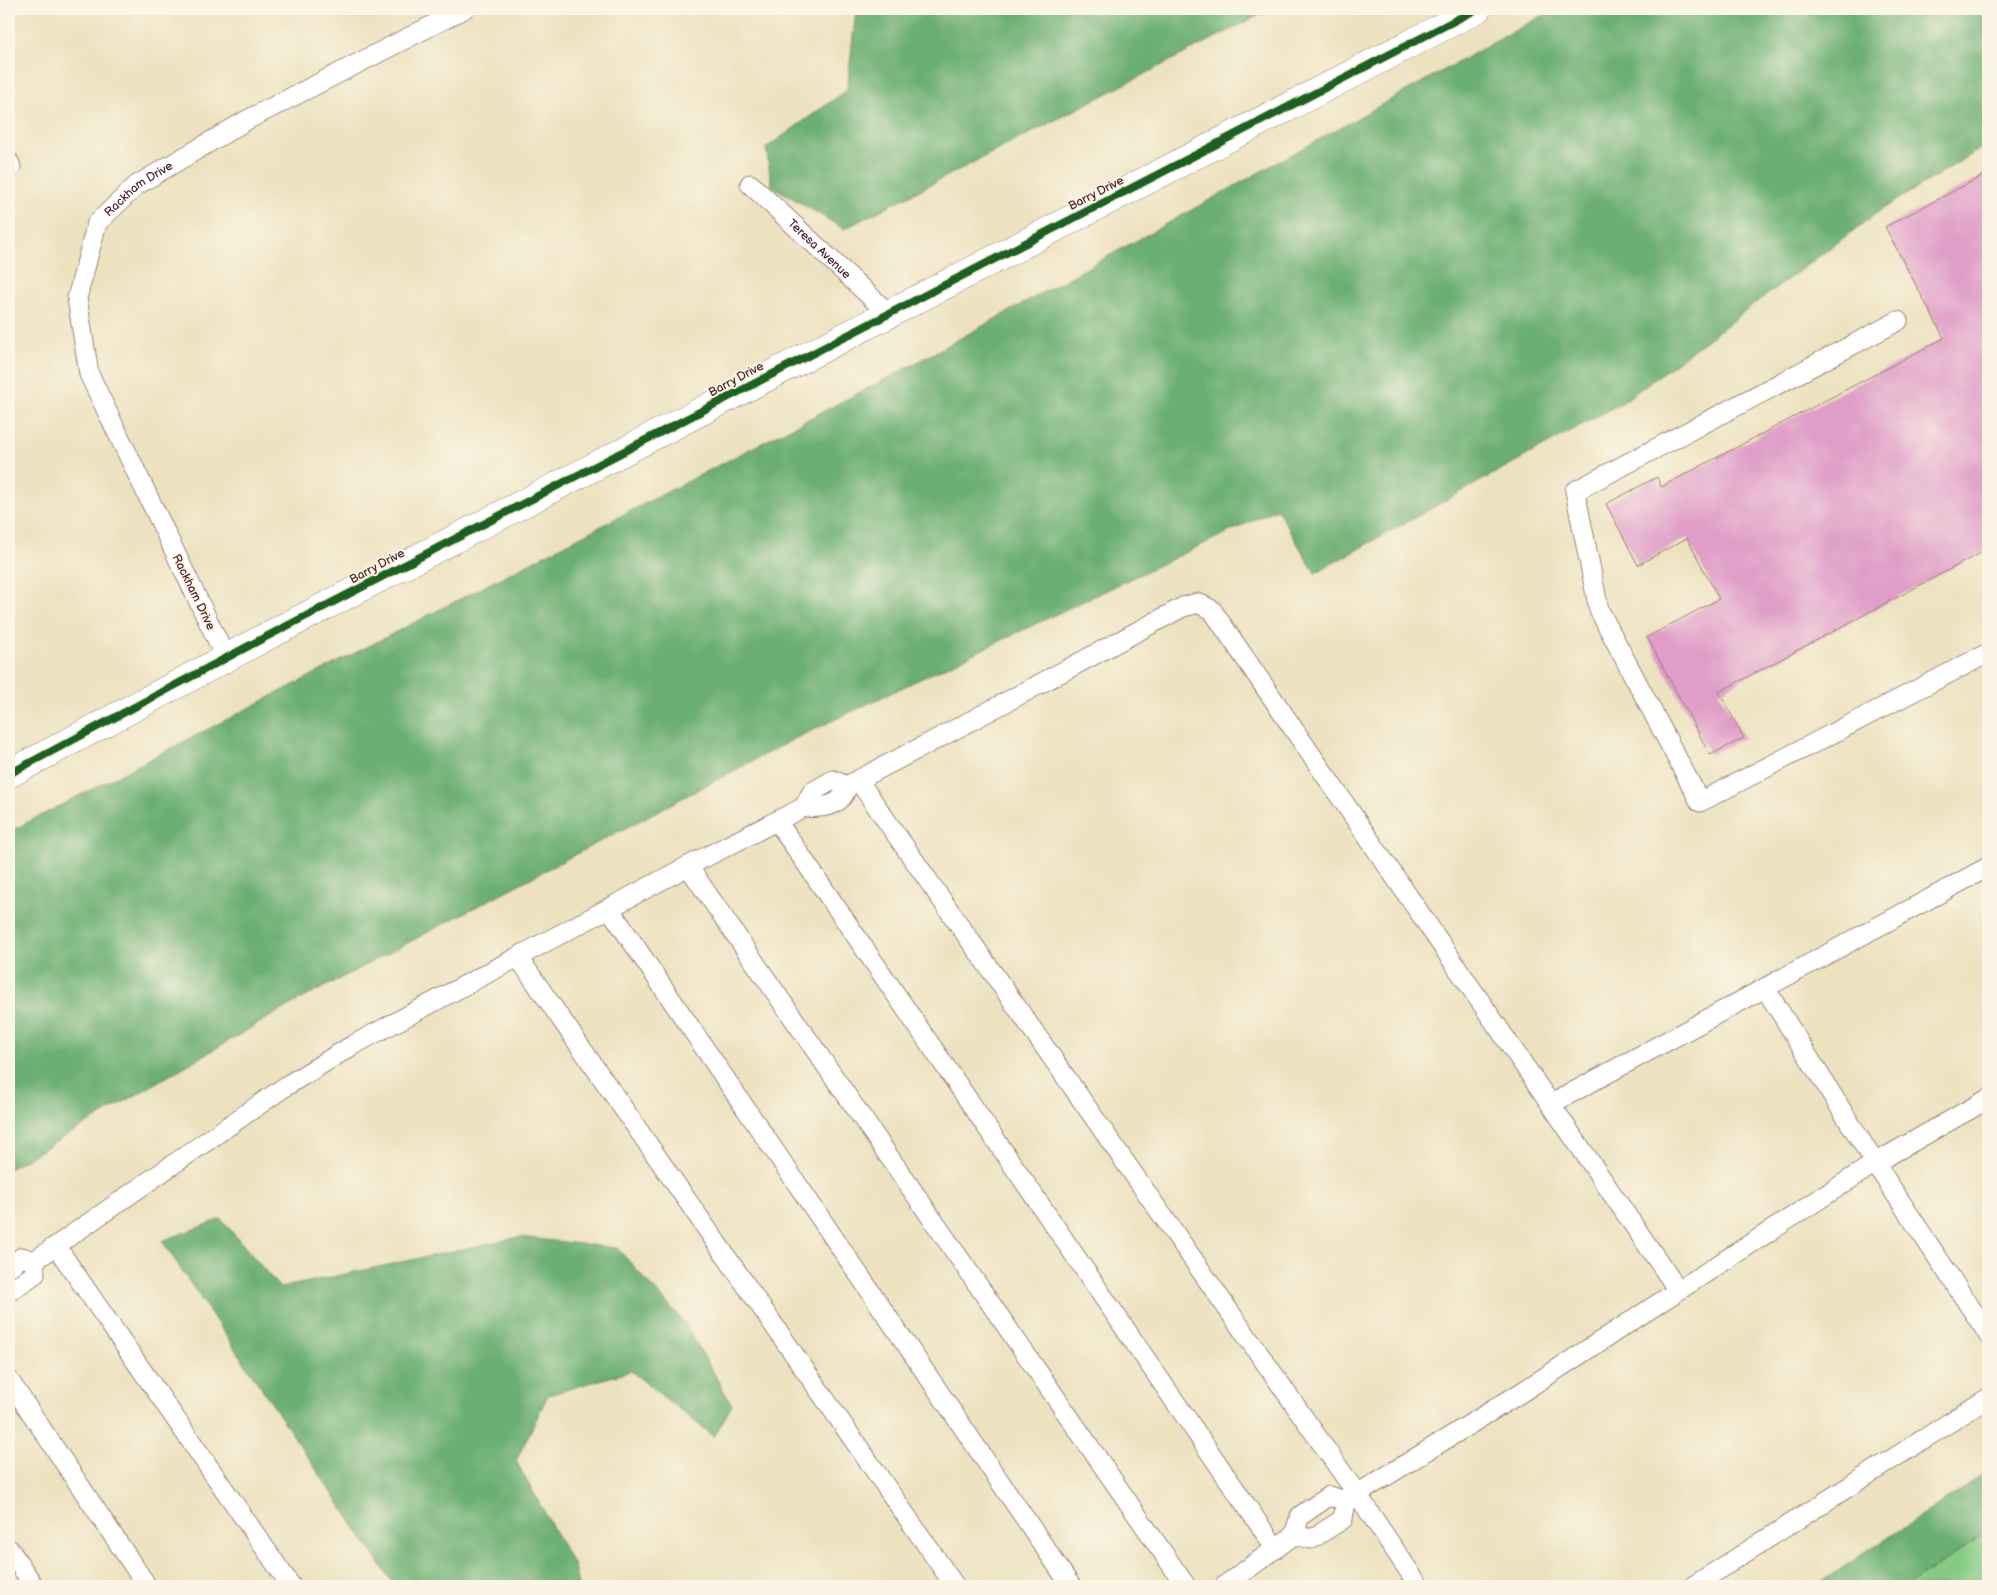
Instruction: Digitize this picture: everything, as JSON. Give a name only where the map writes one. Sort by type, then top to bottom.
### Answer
[{"type":"street","name":"Barry Drive","points":[[9,774],[226,658],[888,313],[1477,9]]},
{"type":"lane","name":"Rackham Drive","points":[[226,658],[89,374],[77,298],[97,223],[137,185],[246,120],[464,9]]},
{"type":"lane","points":[[9,162],[11,166],[9,168]]},
{"type":"lane","name":"Teresa Avenue","points":[[750,184],[888,313]]},
{"type":"lane","points":[[1898,321],[1574,491],[1599,610],[1700,802],[1988,653]]},
{"type":"lane","points":[[34,1261],[286,1086],[353,1045],[688,866],[804,807],[821,808],[842,798],[852,783],[952,732],[1183,607],[1198,602],[1212,610],[1678,1290]]},
{"type":"lane","points":[[852,783],[1351,1498],[1419,1586]]},
{"type":"lane","points":[[777,821],[1276,1549]]},
{"type":"lane","points":[[688,866],[1186,1586]]},
{"type":"lane","points":[[1551,1104],[1988,866]]},
{"type":"lane","points":[[609,908],[1072,1586]]},
{"type":"lane","points":[[518,958],[955,1586]]},
{"type":"lane","points":[[1765,988],[1875,1163],[1988,1334]]},
{"type":"lane","points":[[1224,1586],[1294,1536],[1300,1516],[1329,1496],[1351,1498],[1522,1392],[1875,1163],[1988,1099]]},
{"type":"lane","points":[[56,1246],[291,1586]]},
{"type":"lane","points":[[9,1267],[22,1257],[34,1261]]},
{"type":"lane","points":[[9,1290],[12,1290],[35,1274],[34,1261]]},
{"type":"lane","points":[[9,1380],[147,1586]]},
{"type":"lane","points":[[1693,1586],[1988,1398]]},
{"type":"lane","points":[[1294,1536],[1312,1539],[1343,1519],[1351,1498]]},
{"type":"lane","points":[[9,1549],[34,1586]]},
{"type":"green space","points":[[856,9],[1271,9],[844,229],[772,186],[766,148],[847,90]]},
{"type":"green space","points":[[1554,9],[1988,9],[1988,144],[1881,210],[1623,402],[1315,573],[1277,509],[794,739],[292,1004],[9,1169],[9,832],[903,370]]},
{"type":"green space","points":[[221,1219],[280,1288],[519,1237],[617,1248],[684,1322],[732,1405],[714,1437],[631,1371],[548,1395],[516,1461],[574,1566],[578,1586],[395,1586],[162,1241]]},
{"type":"green space","points":[[1988,1472],[1988,1531],[1907,1586],[1815,1586]]},
{"type":"green space","points":[[1982,1535],[1988,1544],[1988,1586],[1907,1586]]},
{"type":"building","points":[[1988,173],[1988,549],[1719,692],[1744,738],[1710,755],[1647,637],[1719,599],[1687,538],[1638,565],[1606,504],[1657,477],[1661,487],[1944,338],[1885,227]]},
{"type":"cycle path","points":[[9,774],[258,641],[1477,9]]}]
